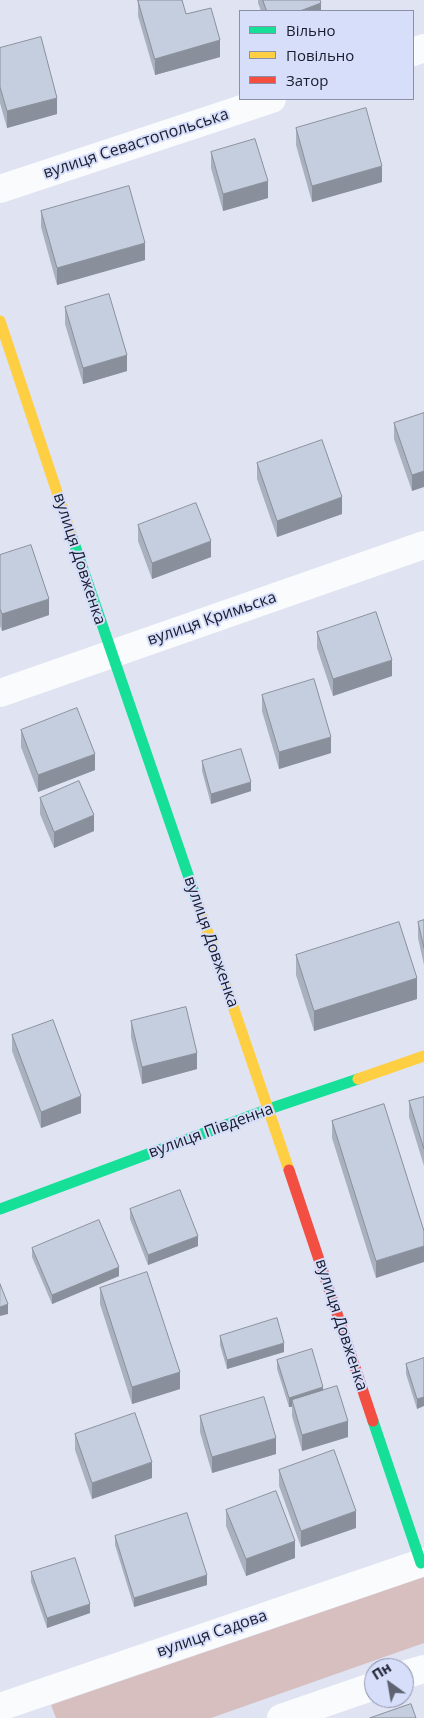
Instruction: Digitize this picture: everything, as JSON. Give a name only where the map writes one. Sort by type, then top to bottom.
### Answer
[{"type":"street","name":"вулиця Севастопольська","points":[[0,189],[269,100]]},
{"type":"street","name":"вулиця Довженка","points":[[0,321],[111,653],[269,1109],[422,1563]]},
{"type":"street","name":"вулиця Кримьска","points":[[0,693],[424,545]]},
{"type":"street","name":"вулиця Південна","points":[[0,1209],[269,1109],[424,1056]]},
{"type":"street","name":"вулиця Садова","points":[[0,1707],[422,1563]]},
{"type":"street","points":[[282,1718],[364,1689]]},
{"type":"shaded area","points":[[424,1577],[424,1643],[381,1658],[364,1658],[364,1664],[211,1718],[56,1718],[51,1705]]},
{"type":"building","points":[[138,0],[182,0],[186,14],[211,8],[220,40],[155,59]]},
{"type":"building","points":[[263,0],[320,0],[321,3],[303,10],[267,10]]},
{"type":"building","points":[[41,37],[57,98],[7,111],[0,87],[0,48]]},
{"type":"building","points":[[366,108],[382,166],[312,186],[296,128]]},
{"type":"building","points":[[255,139],[268,181],[223,194],[211,152]]},
{"type":"building","points":[[129,186],[145,243],[57,268],[41,211]]},
{"type":"building","points":[[109,294],[127,355],[83,368],[65,307]]},
{"type":"building","points":[[424,413],[424,471],[412,475],[394,423]]},
{"type":"building","points":[[322,440],[342,497],[277,521],[257,463]]},
{"type":"building","points":[[196,503],[211,541],[152,563],[138,525]]},
{"type":"building","points":[[31,545],[49,599],[2,614],[0,609],[0,555]]},
{"type":"building","points":[[376,612],[392,660],[333,679],[317,632]]},
{"type":"building","points":[[314,679],[331,737],[279,752],[262,695]]},
{"type":"building","points":[[77,708],[95,754],[38,775],[21,730]]},
{"type":"building","points":[[241,749],[251,782],[211,794],[202,761]]},
{"type":"building","points":[[79,781],[94,815],[54,832],[40,798]]},
{"type":"building","points":[[424,920],[424,948],[418,922]]},
{"type":"building","points":[[399,922],[417,978],[314,1011],[296,955]]},
{"type":"building","points":[[186,1007],[197,1053],[142,1067],[131,1021]]},
{"type":"building","points":[[53,1020],[81,1096],[41,1112],[12,1035]]},
{"type":"building","points":[[424,1097],[424,1149],[409,1101]]},
{"type":"building","points":[[384,1104],[424,1231],[424,1246],[376,1261],[332,1121]]},
{"type":"building","points":[[180,1190],[198,1236],[148,1255],[130,1209]]},
{"type":"building","points":[[99,1220],[119,1267],[52,1295],[32,1248]]},
{"type":"building","points":[[147,1272],[180,1372],[132,1387],[100,1288]]},
{"type":"building","points":[[0,1284],[8,1304],[0,1307]]},
{"type":"building","points":[[277,1318],[284,1343],[227,1360],[220,1336]]},
{"type":"building","points":[[312,1349],[323,1387],[289,1398],[277,1360]]},
{"type":"building","points":[[424,1358],[424,1397],[417,1399],[406,1364]]},
{"type":"building","points":[[337,1386],[348,1421],[302,1435],[292,1400]]},
{"type":"building","points":[[264,1397],[276,1438],[212,1457],[200,1416]]},
{"type":"building","points":[[135,1413],[152,1462],[92,1483],[75,1434]]},
{"type":"building","points":[[334,1450],[356,1511],[301,1531],[279,1470]]},
{"type":"building","points":[[276,1491],[295,1541],[246,1559],[226,1510]]},
{"type":"building","points":[[187,1513],[207,1575],[134,1598],[115,1536]]},
{"type":"building","points":[[75,1558],[90,1604],[47,1618],[31,1572]]},
{"type":"building","points":[[399,1708],[412,1708],[416,1718],[370,1718]]},
{"type":"traffic: fast","points":[[71,534],[197,901]]},
{"type":"traffic: fast","points":[[0,1209],[269,1109],[358,1079]]},
{"type":"traffic: fast","points":[[373,1421],[421,1563]]},
{"type":"traffic: slow","points":[[0,321],[71,534]]},
{"type":"traffic: slow","points":[[197,901],[289,1170]]},
{"type":"traffic: slow","points":[[358,1079],[424,1056]]},
{"type":"traffic: jam","points":[[289,1170],[373,1421]]}]
